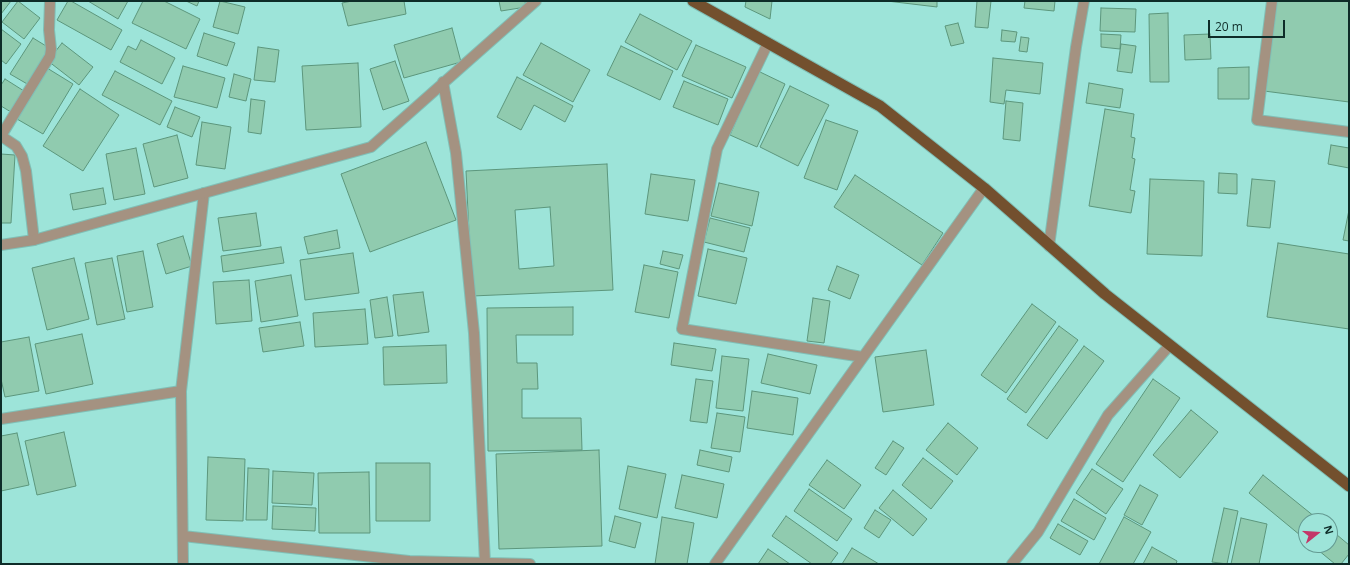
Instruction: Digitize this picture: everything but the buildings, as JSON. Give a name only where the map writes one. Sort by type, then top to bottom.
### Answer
[{"type":"highway","points":[[693,1],[880,106],[984,188],[1104,294],[1349,486]]},
{"type":"street","points":[[34,240],[26,171],[22,156],[16,146],[1,136],[50,56],[52,49],[49,30],[50,1]]},
{"type":"street","points":[[1,245],[34,240],[371,147],[536,1]]},
{"type":"street","points":[[1050,246],[1076,46],[1084,1]]},
{"type":"street","points":[[1272,1],[1257,120],[1349,132]]},
{"type":"street","points":[[768,43],[717,149],[682,329],[864,357]]},
{"type":"street","points":[[443,82],[456,153],[474,333],[485,563]]},
{"type":"street","points":[[715,564],[984,188]]},
{"type":"street","points":[[183,564],[181,391],[204,193]]},
{"type":"street","points":[[1012,564],[1038,532],[1108,415],[1170,345]]},
{"type":"street","points":[[1,419],[181,391]]},
{"type":"street","points":[[182,536],[409,562],[530,564]]}]
